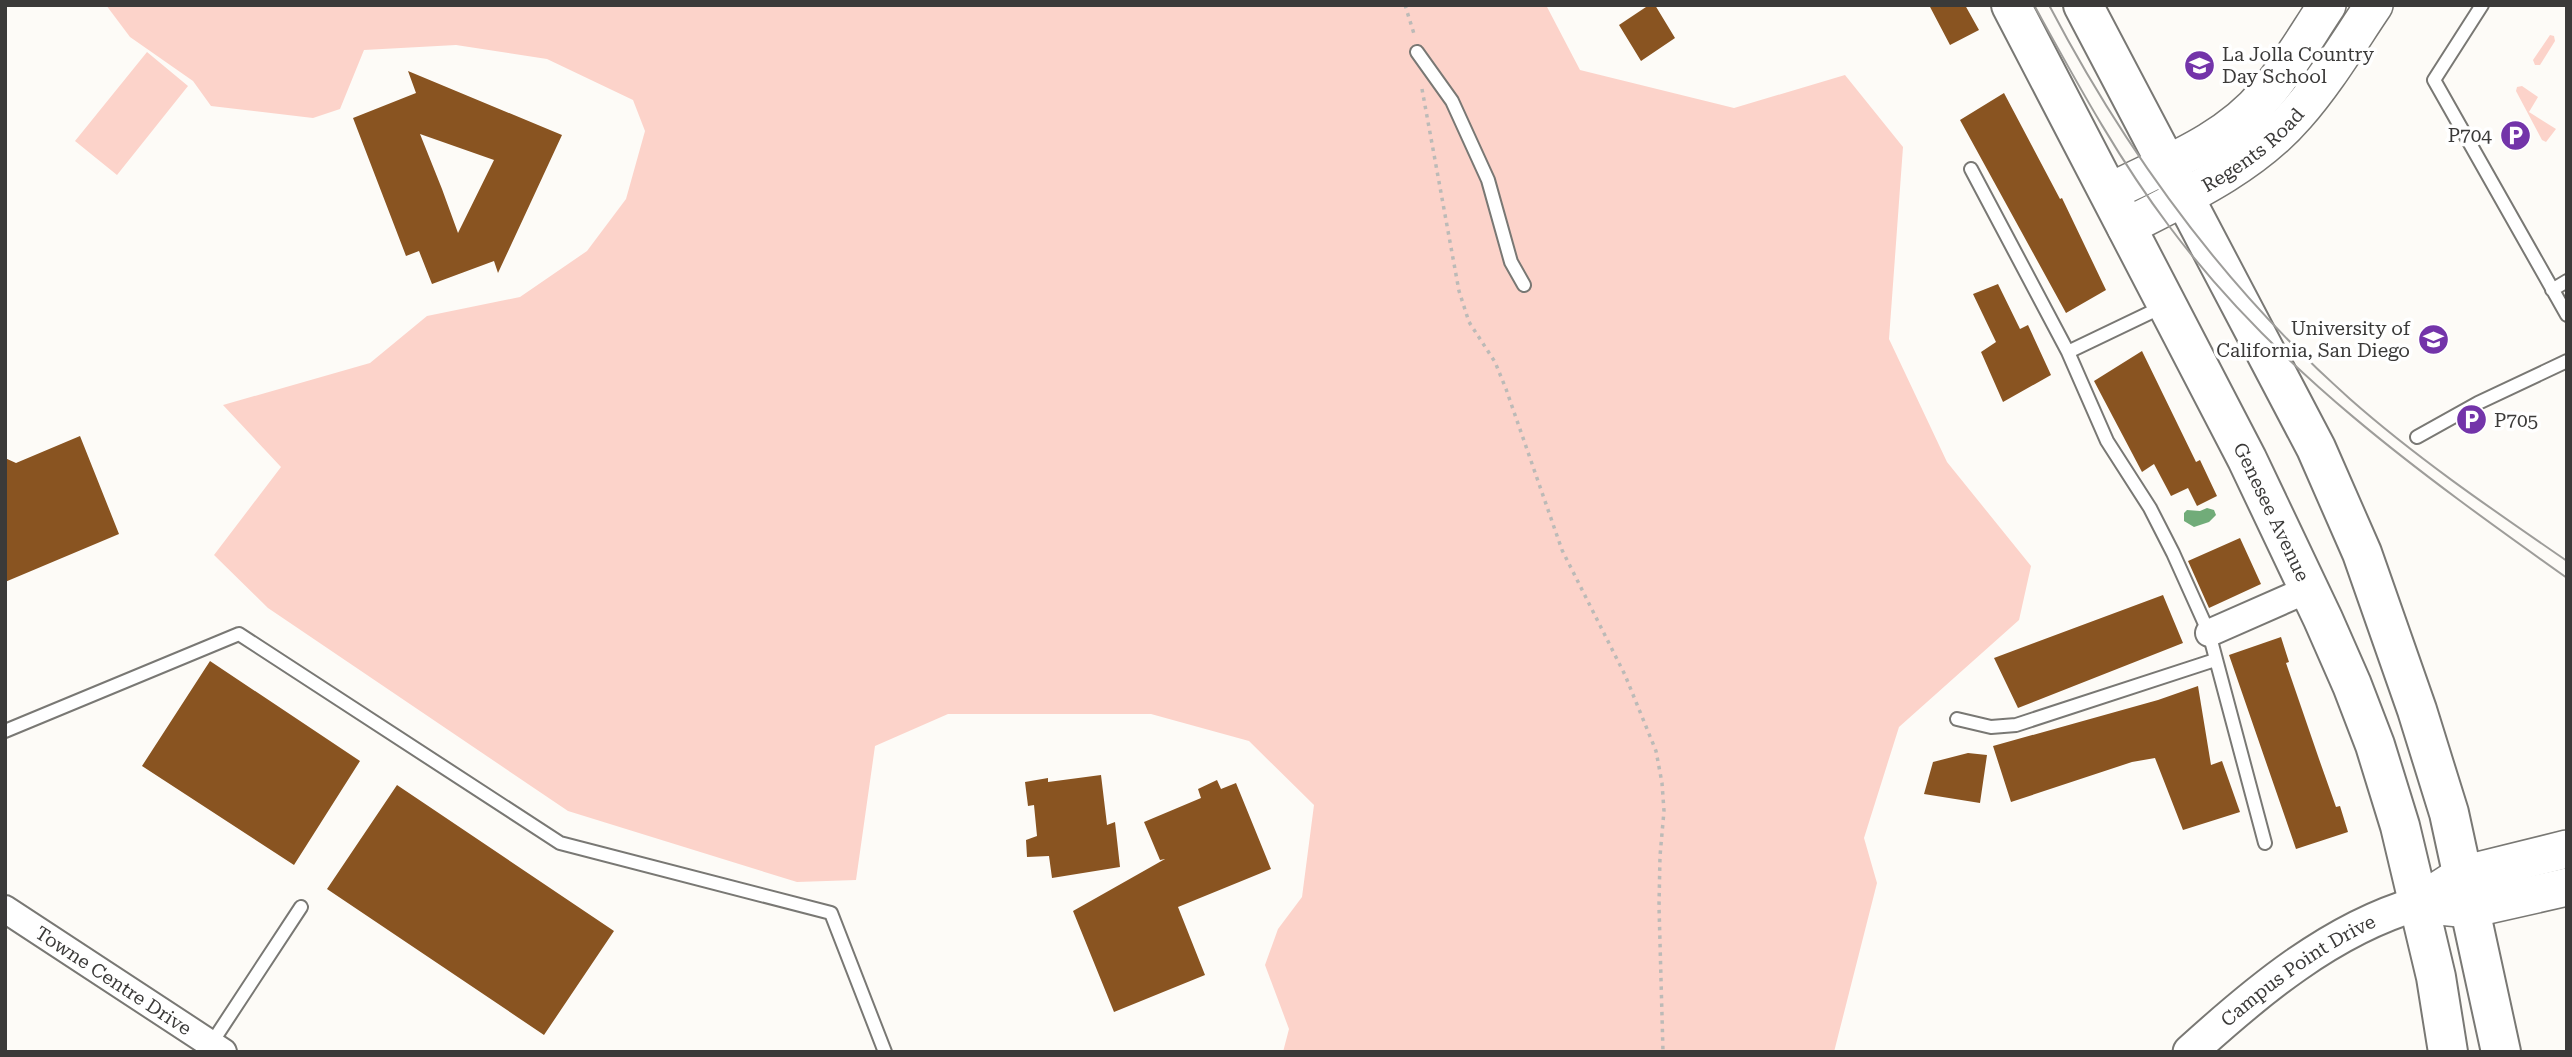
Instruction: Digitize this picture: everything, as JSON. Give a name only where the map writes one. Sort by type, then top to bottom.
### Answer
[{"type":"main road","name":"Genesee Avenue","points":[[2011,5],[2247,459],[2352,685],[2400,825],[2436,977],[2448,1052]]},
{"type":"main road","points":[[2083,5],[2316,448],[2362,553],[2417,710],[2449,813],[2501,1052]]},
{"type":"main road","name":"Regents Road","points":[[2110,192],[2197,149],[2232,124],[2264,96],[2327,5]]},
{"type":"main road","name":"Regents Road","points":[[2126,227],[2185,197],[2257,150],[2295,116],[2323,81],[2374,5]]},
{"type":"main road","name":"Campus Point Drive","points":[[2417,904],[2466,892],[2567,849]]},
{"type":"main road","name":"Campus Point Drive","points":[[2466,892],[2567,887]]},
{"type":"street","points":[[2209,633],[2309,589]]},
{"type":"street","name":"Campus Point Drive","points":[[2190,1052],[2248,1002],[2318,951],[2383,914],[2417,904]]},
{"type":"street","name":"Towne Centre Drive","points":[[5,909],[217,1048]]},
{"type":"lane","points":[[2482,5],[2434,80],[2567,315]]},
{"type":"lane","points":[[1417,52],[1452,101],[1488,180],[1511,262],[1524,285]]},
{"type":"lane","points":[[1971,169],[2068,352],[2107,441],[2150,508],[2173,552],[2209,633],[2265,843]]},
{"type":"lane","points":[[2552,290],[2567,281]]},
{"type":"lane","points":[[2068,352],[2167,305]]},
{"type":"lane","points":[[2417,437],[2478,403],[2567,361]]},
{"type":"lane","points":[[5,732],[239,634],[560,843],[831,914],[885,1052]]},
{"type":"lane","points":[[1957,719],[1991,727],[2017,725],[2215,660]]},
{"type":"lane","points":[[217,1048],[301,906]]},
{"type":"path","points":[[1405,5],[1417,52],[1459,291],[1469,322],[1495,362],[1562,550],[1625,675],[1656,751],[1664,811],[1659,906],[1662,1052]]},
{"type":"shaded area","points":[[106,5],[1546,5],[1580,70],[1734,108],[1845,75],[1903,147],[1889,339],[1947,462],[2031,566],[2019,620],[1899,727],[1864,838],[1877,883],[1834,1052],[1283,1052],[1289,1029],[1265,965],[1278,929],[1302,897],[1314,805],[1249,741],[1151,714],[948,714],[875,746],[856,880],[797,882],[568,811],[268,608],[214,555],[281,467],[223,405],[370,363],[427,316],[520,297],[587,251],[626,199],[645,131],[633,100],[547,59],[456,45],[364,50],[340,109],[313,118],[211,106],[193,81],[130,37]]},
{"type":"shaded area","points":[[2550,35],[2554,36],[2555,41],[2540,65],[2535,65],[2533,60]]},
{"type":"shaded area","points":[[147,52],[188,86],[117,175],[75,141]]},
{"type":"shaded area","points":[[2522,86],[2538,97],[2529,112],[2556,129],[2546,142],[2542,140],[2516,91],[2517,87]]},
{"type":"shaded area","points":[[2207,508],[2214,510],[2216,515],[2209,522],[2194,527],[2184,521],[2184,513],[2187,510],[2200,511]]},
{"type":"building","points":[[1649,5],[1655,5],[1675,38],[1641,61],[1619,25]]},
{"type":"building","points":[[1929,5],[1965,5],[1979,30],[1950,45]]},
{"type":"building","points":[[408,71],[562,135],[498,273],[494,261],[432,284],[419,251],[406,256],[353,118],[416,93]],"holes":[[[420,134],[494,160],[458,233]]]},
{"type":"building","points":[[2004,93],[2060,199],[2062,198],[2106,290],[2066,313],[1960,120]]},
{"type":"building","points":[[1998,284],[2020,329],[2028,325],[2051,375],[2003,402],[1981,352],[1996,342],[1973,294]]},
{"type":"building","points":[[2142,351],[2196,462],[2200,460],[2217,496],[2197,506],[2188,488],[2171,496],[2154,464],[2142,472],[2094,381]]},
{"type":"building","points":[[80,436],[119,534],[5,582],[5,458],[16,463]]},
{"type":"building","points":[[2240,538],[2261,584],[2209,608],[2188,561]]},
{"type":"building","points":[[2163,595],[2183,643],[2018,708],[1994,658]]},
{"type":"building","points":[[2281,637],[2289,662],[2286,663],[2336,807],[2340,806],[2348,832],[2296,849],[2229,655]]},
{"type":"building","points":[[210,661],[360,761],[294,865],[142,766]]},
{"type":"building","points":[[2198,686],[2211,765],[2222,761],[2240,812],[2183,830],[2155,758],[2132,762],[2011,802],[1993,746],[2158,700]]},
{"type":"building","points":[[1968,753],[1987,755],[1980,803],[1924,794],[1933,762]]},
{"type":"building","points":[[1101,775],[1107,825],[1115,822],[1120,867],[1052,878],[1049,856],[1027,857],[1026,840],[1037,836],[1034,805],[1028,806],[1025,782],[1048,778],[1048,782]]},
{"type":"building","points":[[1217,780],[1221,789],[1236,783],[1271,869],[1178,907],[1205,975],[1114,1012],[1073,911],[1165,859],[1160,860],[1144,822],[1201,798],[1198,789]]},
{"type":"building","points":[[397,785],[614,931],[544,1035],[327,889]]},
{"type":"tram line","points":[[2034,5],[2098,118],[2150,200],[2211,278],[2256,328],[2304,374],[2405,459],[2567,578]]},
{"type":"tram line","points":[[2049,5],[2111,114],[2146,166],[2220,265],[2261,312],[2304,356],[2376,421],[2456,483],[2567,561]]},
{"type":"place","name":"La Jolla Country Day School","points":[[2199,65]]},
{"type":"place","name":"P704","points":[[2515,135]]},
{"type":"place","name":"University of California, San Diego","points":[[2433,339]]},
{"type":"place","name":"P705","points":[[2471,420]]}]
